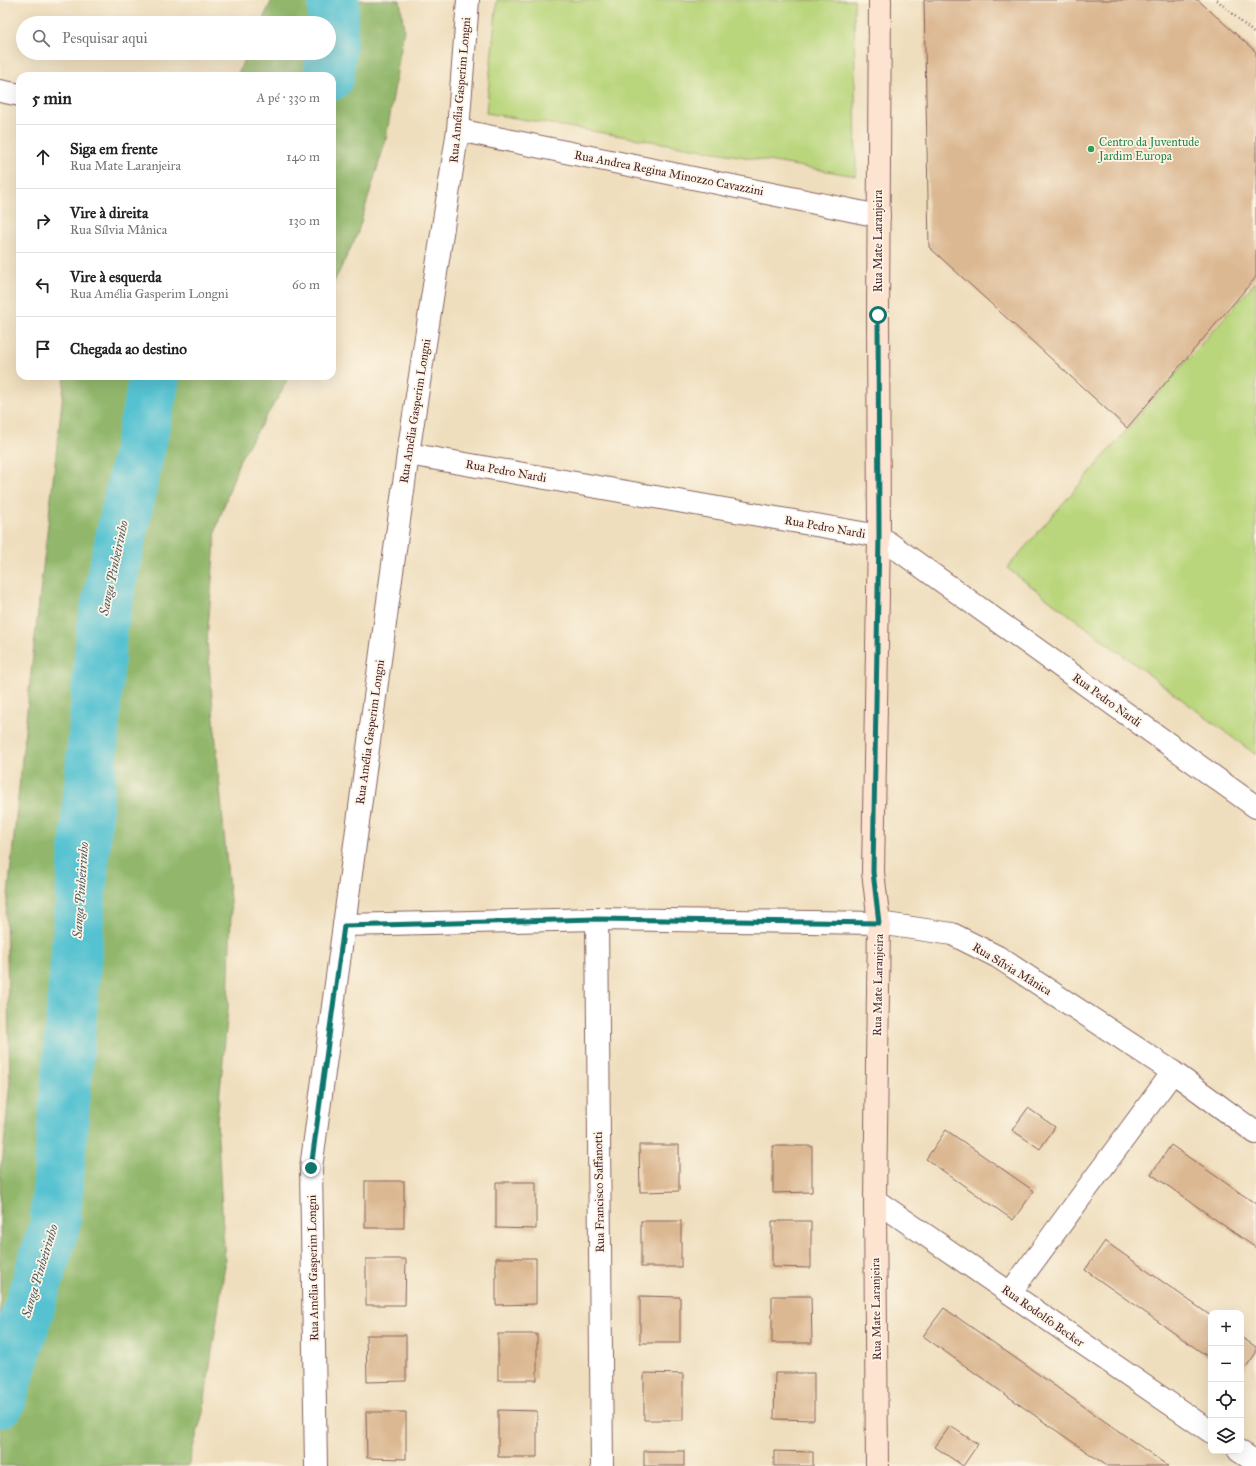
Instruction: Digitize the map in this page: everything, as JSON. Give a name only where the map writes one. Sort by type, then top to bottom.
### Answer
[{"type":"street","name":"Rua Amélia Gasperim Longni","points":[[316,1466],[311,1168],[408,454],[458,130],[468,0]]},
{"type":"street","name":"Rua Mate Laranjeira","points":[[878,1466],[875,1200],[879,923],[873,872],[879,536],[878,315],[880,0]]},
{"type":"street","points":[[0,91],[16,95]]},
{"type":"street","name":"Rua Andrea Regina Minozzo Cavazzini","points":[[458,130],[879,216]]},
{"type":"street","name":"Rua Pedro Nardi","points":[[408,454],[879,536],[1256,807]]},
{"type":"street","name":"Rua Sílvia Mânica","points":[[344,926],[596,919],[879,923],[952,934],[998,958],[1173,1072],[1256,1133]]},
{"type":"street","name":"Rua Francisco Saffanotti","points":[[596,919],[602,1466]]},
{"type":"street","points":[[1010,1294],[1173,1072]]},
{"type":"street","name":"Rua Rodolfo Becker","points":[[875,1200],[1208,1430]]},
{"type":"street","points":[[1244,1454],[1256,1462]]},
{"type":"path","points":[[1218,0],[1256,35]]},
{"type":"green space","points":[[272,0],[400,0],[404,29],[386,139],[357,235],[336,278],[336,72],[239,72],[244,60],[336,60],[336,16],[264,16]]},
{"type":"green space","points":[[497,0],[854,0],[856,176],[486,113]]},
{"type":"green space","points":[[1256,281],[1256,755],[1007,568]]},
{"type":"green space","points":[[65,380],[287,380],[240,459],[216,529],[207,641],[231,912],[228,1009],[217,1121],[225,1265],[203,1412],[188,1466],[0,1466],[0,1167],[3,1157],[10,1081],[6,914],[31,672]]},
{"type":"building","name":"Centro da Juventude Jardim Europa","points":[[924,0],[1198,0],[1256,52],[1256,277],[1127,428],[929,247]]},
{"type":"building","points":[[1028,1108],[1055,1127],[1040,1149],[1012,1130]]},
{"type":"building","points":[[946,1130],[1034,1191],[1013,1220],[926,1159]]},
{"type":"building","points":[[639,1145],[679,1145],[679,1191],[640,1192]]},
{"type":"building","points":[[1171,1145],[1256,1204],[1256,1248],[1151,1174]]},
{"type":"building","points":[[773,1146],[812,1146],[812,1192],[773,1193]]},
{"type":"building","points":[[365,1181],[404,1181],[404,1228],[365,1228]]},
{"type":"building","points":[[496,1182],[536,1182],[536,1229],[496,1228]]},
{"type":"building","points":[[641,1221],[681,1221],[681,1267],[641,1267]]},
{"type":"building","points":[[772,1221],[811,1221],[811,1268],[772,1267]]},
{"type":"building","points":[[1105,1241],[1208,1314],[1208,1357],[1085,1270]]},
{"type":"building","points":[[496,1258],[536,1258],[536,1304],[496,1305]]},
{"type":"building","points":[[366,1259],[406,1259],[405,1305],[366,1305]]},
{"type":"building","points":[[640,1296],[680,1297],[680,1343],[640,1343]]},
{"type":"building","points":[[772,1296],[811,1296],[812,1343],[772,1343]]},
{"type":"building","points":[[944,1308],[1168,1466],[1107,1466],[1054,1429],[923,1336]]},
{"type":"building","points":[[498,1334],[537,1334],[537,1380],[498,1380]]},
{"type":"building","points":[[366,1335],[406,1335],[406,1381],[367,1382]]},
{"type":"building","points":[[1244,1339],[1256,1347],[1256,1353],[1244,1370]]},
{"type":"building","points":[[644,1373],[683,1374],[683,1420],[644,1420]]},
{"type":"building","points":[[775,1373],[814,1373],[814,1420],[774,1419]]},
{"type":"building","points":[[498,1410],[537,1411],[537,1457],[498,1457]]},
{"type":"building","points":[[366,1412],[406,1412],[406,1459],[367,1458]]},
{"type":"building","points":[[950,1426],[978,1444],[963,1466],[935,1447]]},
{"type":"building","points":[[644,1451],[684,1451],[684,1466],[644,1466]]},
{"type":"building","points":[[774,1451],[813,1452],[813,1466],[774,1466]]},
{"type":"waterway","name":"Sanga Pinheirinho","points":[[333,16],[334,0]]},
{"type":"waterway","name":"Sanga Pinheirinho","points":[[329,72],[330,60]]},
{"type":"waterway","name":"Sanga Pinheirinho","points":[[0,1402],[55,1224],[102,626],[154,380]]},
{"type":"place","name":"Centro da Juventude Jardim Europa","points":[[1091,149]]},
{"type":"route","points":[[311,1168],[344,926],[596,919],[879,923],[873,872],[879,536],[878,315]]}]
